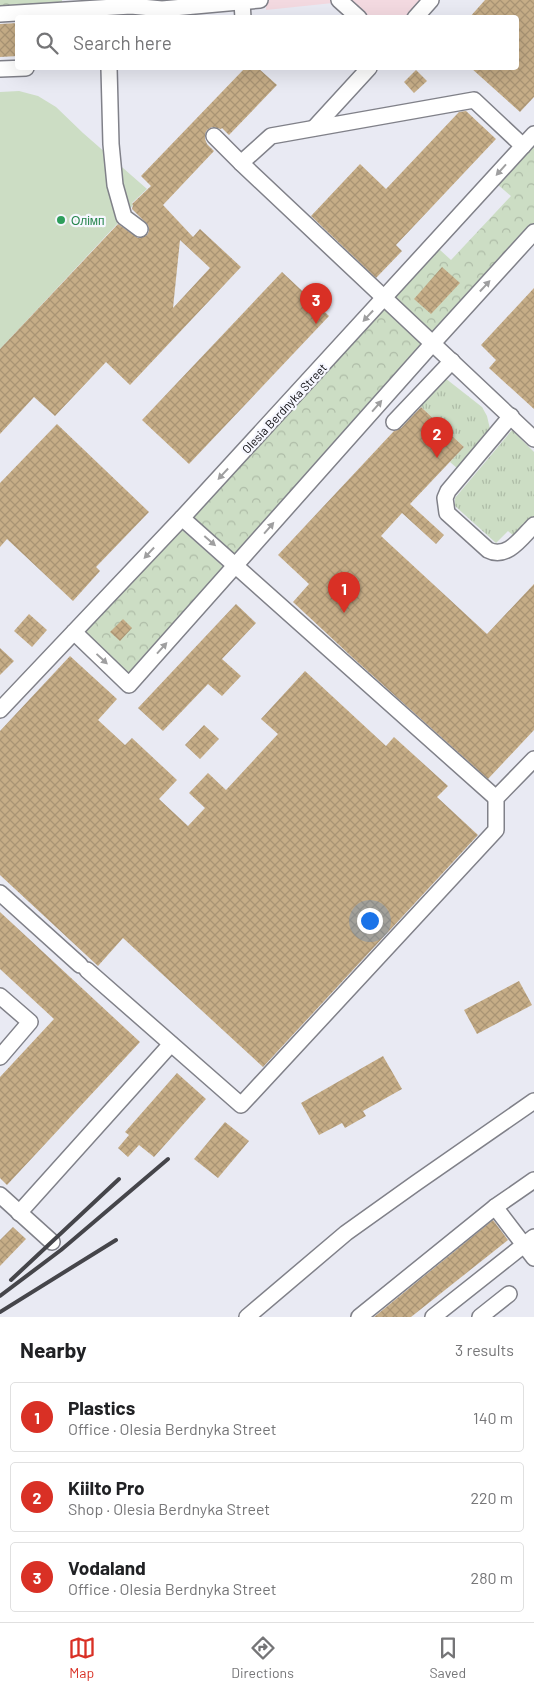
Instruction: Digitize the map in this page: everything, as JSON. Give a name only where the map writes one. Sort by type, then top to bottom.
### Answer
[{"type":"street","points":[[0,14],[68,5],[162,9],[260,0]]},
{"type":"street","points":[[339,0],[356,15]]},
{"type":"street","points":[[418,15],[431,0]]},
{"type":"street","points":[[242,2],[243,15]]},
{"type":"street","points":[[0,69],[15,68]]},
{"type":"street","points":[[109,70],[111,144],[116,185],[124,216],[140,229]]},
{"type":"street","points":[[314,128],[367,70]]},
{"type":"street","points":[[241,163],[271,136],[474,100],[523,146]]},
{"type":"street","name":"Olesia Berdnyka Street","points":[[0,710],[182,518],[534,134]]},
{"type":"street","points":[[214,136],[534,438]]},
{"type":"street","points":[[74,632],[129,685],[534,232]]},
{"type":"street","points":[[394,422],[452,361]]},
{"type":"street","points":[[511,416],[448,491],[445,505],[448,513],[493,553],[501,553],[511,548],[534,525]]},
{"type":"street","points":[[182,518],[237,565],[496,798]]},
{"type":"street","points":[[0,894],[241,1105],[496,830],[496,798],[534,759]]},
{"type":"street","points":[[0,996],[30,1022],[0,1057]]},
{"type":"street","points":[[19,1212],[171,1044]]},
{"type":"street","points":[[247,1317],[346,1233],[416,1182],[534,1101]]},
{"type":"street","points":[[359,1317],[495,1207],[534,1180]]},
{"type":"street","points":[[0,1195],[52,1242]]},
{"type":"street","points":[[495,1207],[529,1241],[534,1258]]},
{"type":"street","points":[[433,1317],[529,1241]]},
{"type":"street","points":[[480,1317],[509,1294]]},
{"type":"shaded area","points":[[266,0],[421,0],[408,15],[346,15],[333,3],[266,10]]},
{"type":"green space","points":[[0,0],[62,0],[62,2],[0,7]]},
{"type":"green space","name":"Олімп","points":[[19,91],[38,96],[56,107],[147,189],[132,203],[133,205],[118,223],[0,349],[0,92]]},
{"type":"green space","points":[[534,144],[534,224],[432,334],[394,297],[439,249],[451,260],[511,196],[497,184]]},
{"type":"green space","points":[[385,307],[425,343],[237,556],[193,518]]},
{"type":"green space","points":[[445,378],[482,407],[487,416],[490,429],[458,469],[450,462],[464,447],[419,405]]},
{"type":"green space","points":[[512,430],[534,452],[534,519],[516,538],[508,531],[496,543],[455,506],[455,498]]},
{"type":"green space","points":[[181,529],[226,569],[128,675],[84,632]]},
{"type":"building","points":[[485,0],[534,0],[534,97],[520,112],[473,70],[519,70],[519,15],[472,15]]},
{"type":"building","points":[[15,23],[15,56],[0,57],[0,24]]},
{"type":"building","points":[[243,70],[260,70],[277,85],[229,135],[222,128],[212,127],[207,130],[205,139],[214,151],[163,205],[193,237],[200,229],[241,267],[130,385],[106,362],[55,416],[34,397],[0,434],[0,349],[118,224],[138,238],[147,235],[149,231],[148,225],[132,209],[132,204],[151,186],[141,176]],"holes":[[[180,240],[210,268],[173,308]]]},
{"type":"building","points":[[416,70],[427,81],[414,93],[404,82]]},
{"type":"building","points":[[466,111],[496,139],[396,245],[402,251],[376,278],[311,216],[360,164],[386,189],[459,112]]},
{"type":"building","points":[[442,267],[460,283],[431,314],[414,299]]},
{"type":"building","points":[[282,272],[329,316],[189,464],[142,420]]},
{"type":"building","points":[[534,288],[534,409],[489,368],[496,360],[481,345]]},
{"type":"building","points":[[421,407],[464,447],[410,504],[444,535],[436,544],[402,513],[381,536],[487,634],[534,584],[534,730],[488,779],[293,602],[309,584],[278,555],[394,431],[401,428]]},
{"type":"building","points":[[57,424],[149,512],[96,567],[100,571],[73,601],[7,539],[0,547],[0,483]]},
{"type":"building","points":[[236,604],[256,623],[222,659],[241,676],[222,696],[208,684],[163,731],[138,708]]},
{"type":"building","points":[[29,614],[47,630],[32,647],[14,631]]},
{"type":"building","points":[[123,619],[132,628],[120,641],[110,632]]},
{"type":"building","points":[[0,648],[14,661],[0,675]]},
{"type":"building","points":[[70,656],[117,699],[98,720],[125,745],[132,738],[177,780],[159,799],[188,826],[205,808],[189,793],[208,773],[226,790],[278,734],[261,719],[305,671],[386,746],[394,737],[448,786],[437,797],[478,835],[263,1067],[123,938],[98,966],[0,875],[0,731]]},
{"type":"building","points":[[204,725],[219,739],[200,759],[185,745]]},
{"type":"building","points":[[0,912],[140,1042],[7,1185],[0,1178],[0,1077],[54,1019],[0,969]]},
{"type":"building","points":[[519,981],[532,1005],[477,1034],[464,1010]]},
{"type":"building","points":[[383,1056],[402,1089],[363,1111],[366,1116],[345,1128],[342,1123],[319,1135],[301,1103]]},
{"type":"building","points":[[177,1073],[206,1099],[154,1157],[139,1145],[128,1157],[118,1148],[129,1135],[125,1132]]},
{"type":"building","points":[[225,1122],[249,1141],[218,1178],[194,1159]]},
{"type":"building","points":[[493,1220],[508,1240],[411,1317],[374,1317]]},
{"type":"building","points":[[13,1227],[26,1239],[0,1266],[0,1240]]},
{"type":"railway","points":[[0,1296],[61,1250],[168,1159]]},
{"type":"railway","points":[[11,1280],[119,1179]]},
{"type":"railway","points":[[0,1312],[116,1240]]},
{"type":"place","name":"Олімп","points":[[61,220]]},
{"type":"place","name":"Vodaland","points":[[316,324]]},
{"type":"place","name":"Kiilto Pro","points":[[437,458]]},
{"type":"place","name":"Plastics","points":[[344,613]]}]
